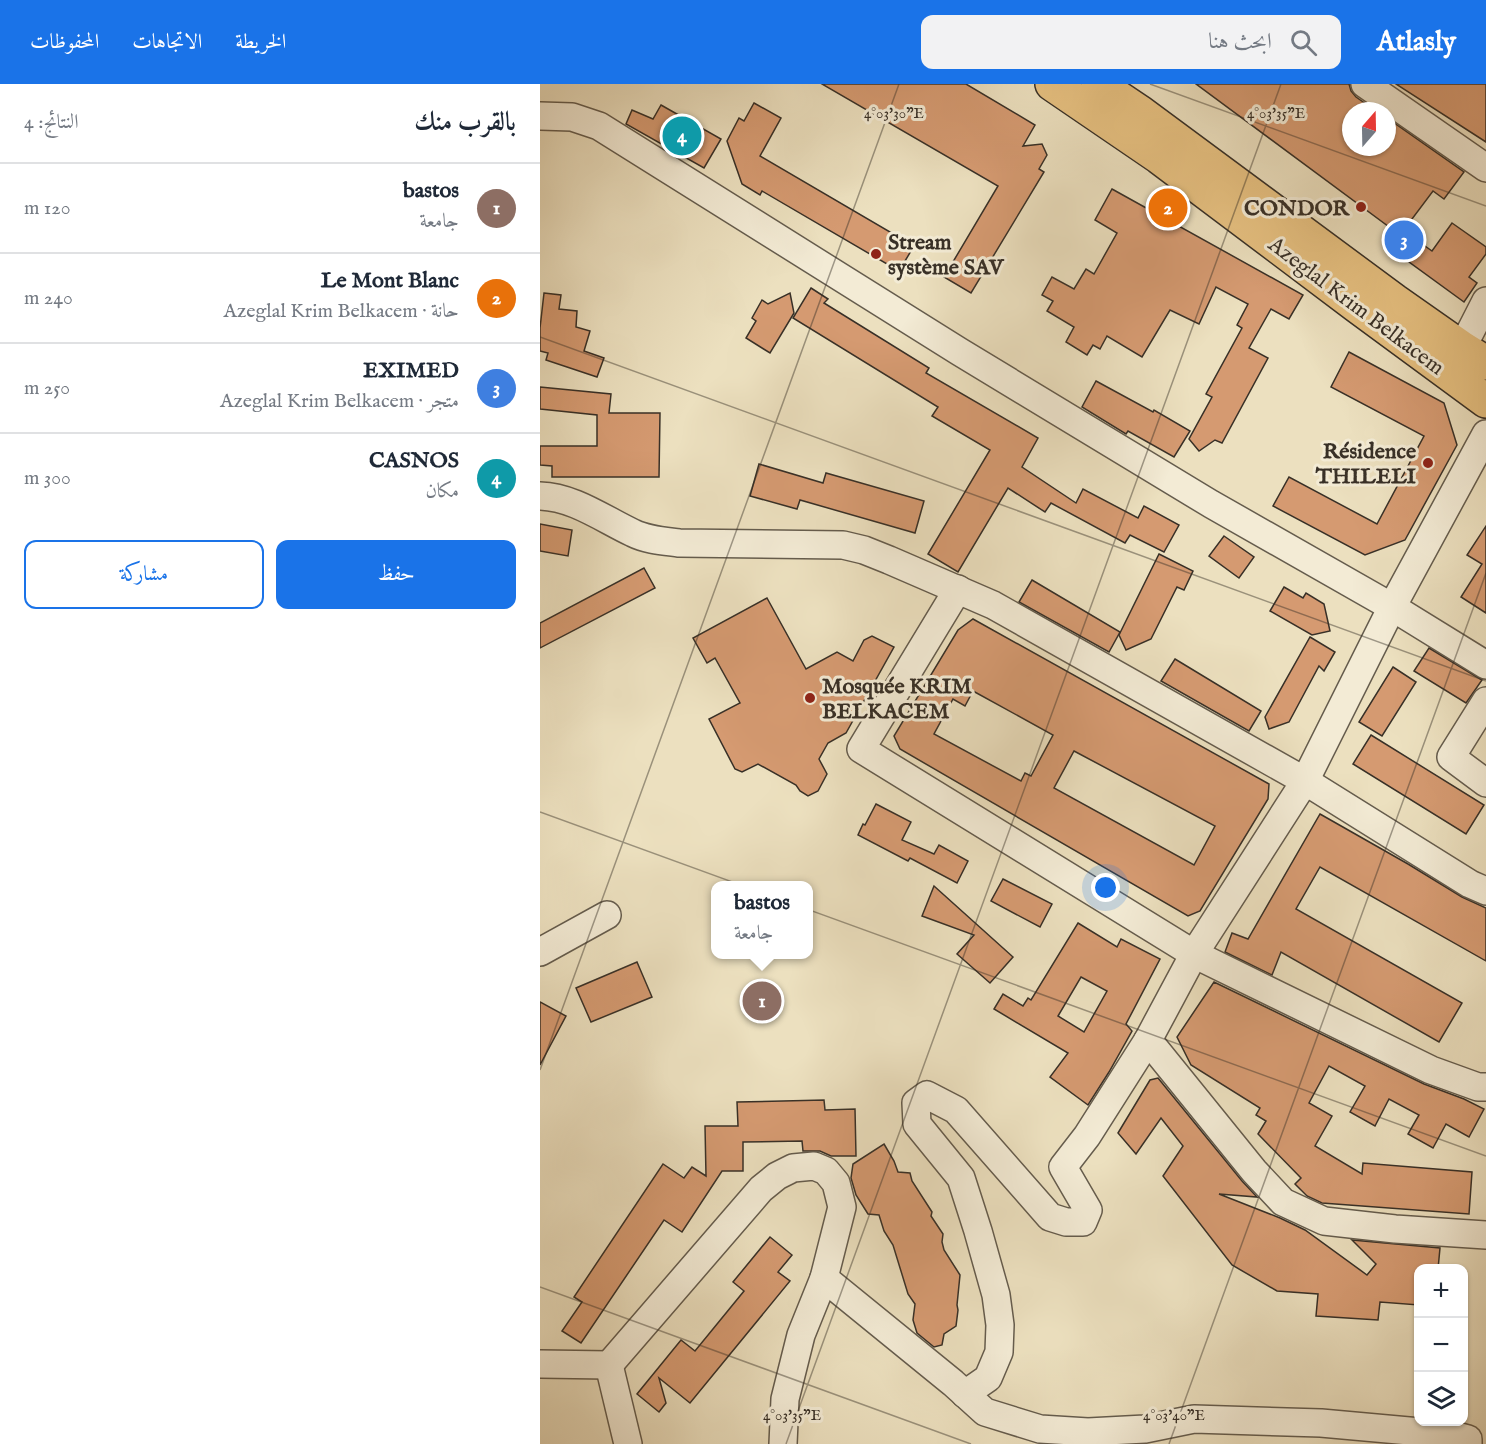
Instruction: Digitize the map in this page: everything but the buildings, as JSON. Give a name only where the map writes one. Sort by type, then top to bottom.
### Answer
[{"type":"main road","name":"Azeglal Krim Belkacem","points":[[1052,84],[1159,157],[1486,401]]},
{"type":"main road","points":[[1098,84],[1474,356]]},
{"type":"street","points":[[1365,84],[1486,168]]},
{"type":"street","points":[[540,116],[572,117],[599,126],[960,352],[1211,504],[1392,607],[1486,665]]},
{"type":"street","points":[[1474,356],[1486,301]]},
{"type":"street","points":[[965,1394],[988,1378],[999,1352],[1000,1325],[996,1295],[961,1178],[917,1124],[916,1103],[927,1095],[956,1110],[1050,1216],[1066,1222],[1083,1222],[1088,1210],[1064,1167],[1087,1136],[1148,1040],[1194,954],[1305,781],[1392,607],[1486,434]]},
{"type":"street","points":[[540,496],[567,501],[634,534],[654,540],[679,543],[843,545],[864,550],[958,589],[993,605],[1305,781],[1470,884],[1486,891]]},
{"type":"street","points":[[958,589],[861,749],[1194,954],[1431,1070],[1486,1088]]},
{"type":"street","points":[[1486,701],[1450,757],[1486,783]]},
{"type":"street","points":[[540,952],[607,915]]},
{"type":"street","points":[[1148,1040],[1254,1171],[1283,1202],[1324,1221],[1395,1229],[1486,1235]]},
{"type":"street","points":[[609,1365],[761,1189],[777,1176],[793,1168],[814,1166],[826,1171],[836,1183],[842,1206],[824,1278],[801,1335],[785,1399],[783,1444]]},
{"type":"street","points":[[824,1278],[985,1412],[1040,1429],[1088,1432],[1145,1429],[1194,1419],[1321,1423],[1453,1435],[1474,1441]]},
{"type":"street","points":[[540,1364],[609,1365]]},
{"type":"street","points":[[609,1365],[628,1444]]},
{"type":"place","name":"CASNOS","points":[[682,136]]},
{"type":"place","name":"CONDOR","points":[[1361,207]]},
{"type":"place","name":"Le Mont Blanc","points":[[1168,208]]},
{"type":"place","name":"EXIMED","points":[[1404,240]]},
{"type":"place","name":"Stream système SAV","points":[[876,254]]},
{"type":"place","name":"Résidence THILELI","points":[[1428,463]]},
{"type":"place","name":"Mosquée KRIM BELKACEM","points":[[810,698]]},
{"type":"place","name":"bastos","points":[[762,1001]]}]
